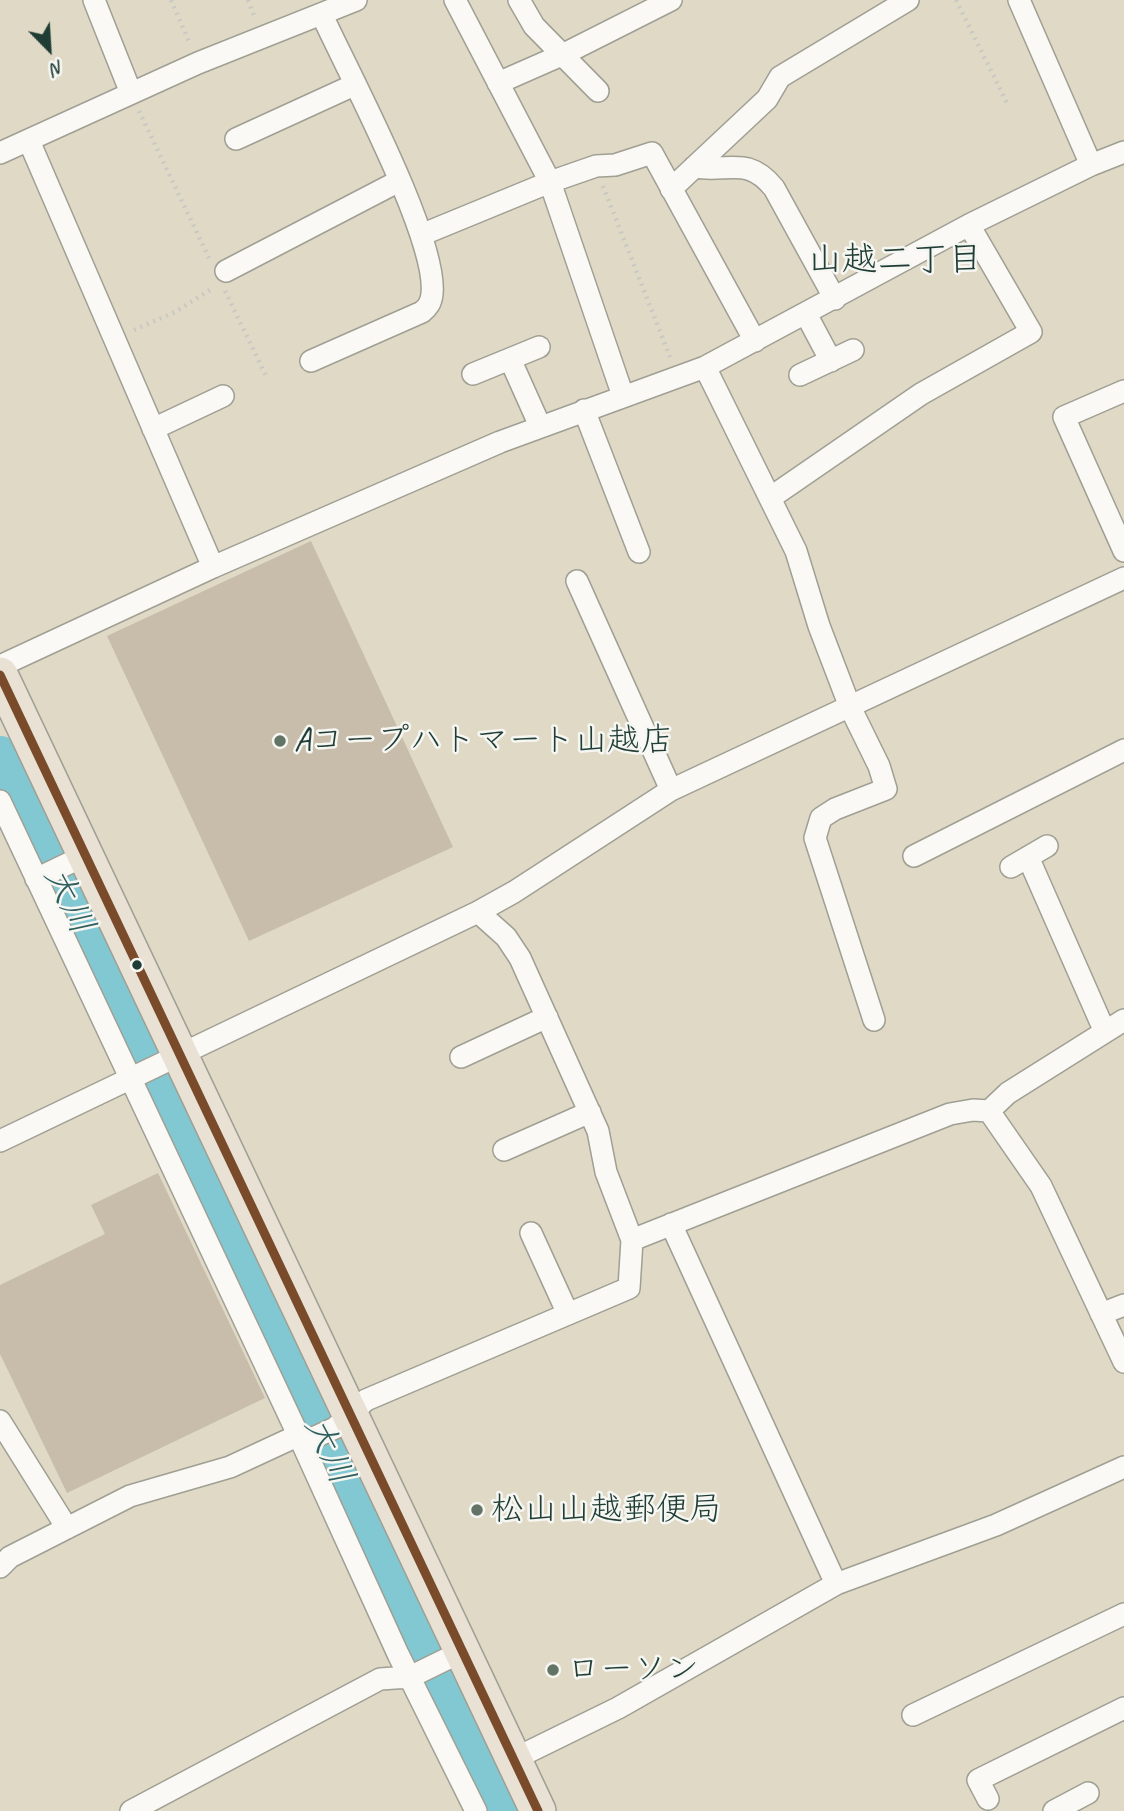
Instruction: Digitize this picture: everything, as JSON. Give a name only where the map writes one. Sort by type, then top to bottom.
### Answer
[{"type":"highway","points":[[0,675],[77,859],[451,1657],[514,1759],[538,1811]]},
{"type":"street","points":[[94,0],[131,93]]},
{"type":"street","points":[[0,153],[198,63],[325,9],[356,0]]},
{"type":"street","points":[[454,0],[550,182],[623,396]]},
{"type":"street","points":[[519,0],[534,26],[598,91]]},
{"type":"street","points":[[498,83],[564,54],[671,0]]},
{"type":"street","points":[[671,189],[768,99],[780,77],[908,0]]},
{"type":"street","points":[[1019,0],[1091,165]]},
{"type":"street","points":[[311,360],[422,312],[429,305],[432,293],[421,235],[354,85],[325,9]]},
{"type":"street","points":[[236,139],[354,85]]},
{"type":"street","points":[[29,141],[213,568]]},
{"type":"street","points":[[0,666],[213,568],[540,426],[705,367],[970,225],[1091,165],[1124,152]]},
{"type":"street","points":[[421,235],[550,182],[596,166],[615,165],[652,153],[755,341]]},
{"type":"street","points":[[694,167],[709,170],[736,166],[763,174],[774,188],[835,299]]},
{"type":"street","points":[[223,277],[399,181]]},
{"type":"street","points":[[770,498],[921,394],[1031,332],[970,225]]},
{"type":"street","points":[[806,314],[831,360]]},
{"type":"street","points":[[473,374],[539,347]]},
{"type":"street","points":[[800,375],[853,349]]},
{"type":"street","points":[[510,359],[540,426]]},
{"type":"street","points":[[705,367],[796,551],[819,626],[850,707],[879,766],[886,789],[835,809],[821,818],[815,838],[874,1020]]},
{"type":"street","points":[[1124,391],[1064,417],[1124,551]]},
{"type":"street","points":[[153,429],[223,396]]},
{"type":"street","points":[[584,410],[639,552]]},
{"type":"street","points":[[0,1141],[169,1057],[478,912],[514,892],[671,790],[1124,578]]},
{"type":"street","points":[[578,581],[671,790]]},
{"type":"street","points":[[914,856],[1124,750]]},
{"type":"street","points":[[0,801],[5,824],[40,878],[134,1074],[476,1811]]},
{"type":"street","points":[[1047,846],[1019,862],[1105,1032]]},
{"type":"street","points":[[40,878],[77,859]]},
{"type":"street","points":[[0,1567],[10,1557],[131,1496],[230,1467],[304,1439],[342,1423],[366,1400],[629,1288],[632,1240],[606,1172],[598,1130],[520,958],[506,937],[478,912]]},
{"type":"street","points":[[461,1057],[547,1017]]},
{"type":"street","points":[[632,1240],[950,1114],[973,1110],[989,1111],[1008,1093],[1124,1020]]},
{"type":"street","points":[[989,1111],[1041,1186],[1124,1362]]},
{"type":"street","points":[[504,1150],[590,1112]]},
{"type":"street","points":[[671,1224],[836,1584]]},
{"type":"street","points":[[531,1233],[568,1314]]},
{"type":"street","points":[[1101,1314],[1124,1305]]},
{"type":"street","points":[[0,1421],[67,1528]]},
{"type":"street","points":[[514,1759],[630,1702],[836,1584],[996,1525],[1124,1467]]},
{"type":"street","points":[[913,1715],[1124,1614]]},
{"type":"street","points":[[131,1811],[380,1679],[413,1675],[451,1657]]},
{"type":"street","points":[[988,1799],[978,1780],[1124,1707]]},
{"type":"street","points":[[1058,1810],[1088,1793]]},
{"type":"path","points":[[171,0],[198,63]]},
{"type":"path","points":[[956,0],[1007,103]]},
{"type":"path","points":[[131,93],[223,277],[267,378]]},
{"type":"path","points":[[596,166],[617,228],[678,377]]},
{"type":"path","points":[[114,339],[175,312],[223,277]]},
{"type":"building","name":"Aコープハトマート山越店","points":[[311,541],[453,847],[249,941],[107,636]]},
{"type":"building","points":[[158,1173],[265,1398],[67,1493],[0,1354],[0,1285],[105,1234],[91,1205]]},
{"type":"waterway","name":"大川","points":[[0,758],[137,1044]]},
{"type":"waterway","name":"大川","points":[[160,1089],[412,1632],[499,1811]]},
{"type":"transit line","points":[[0,675],[538,1811]]},
{"type":"place","name":"Aコープハトマート山越店","points":[[280,741]]},
{"type":"place","name":"松山山越郵便局","points":[[477,1510]]},
{"type":"place","name":"ローソン","points":[[553,1670]]},
{"type":"district","name":"山越二丁目","points":[[895,261]]}]
